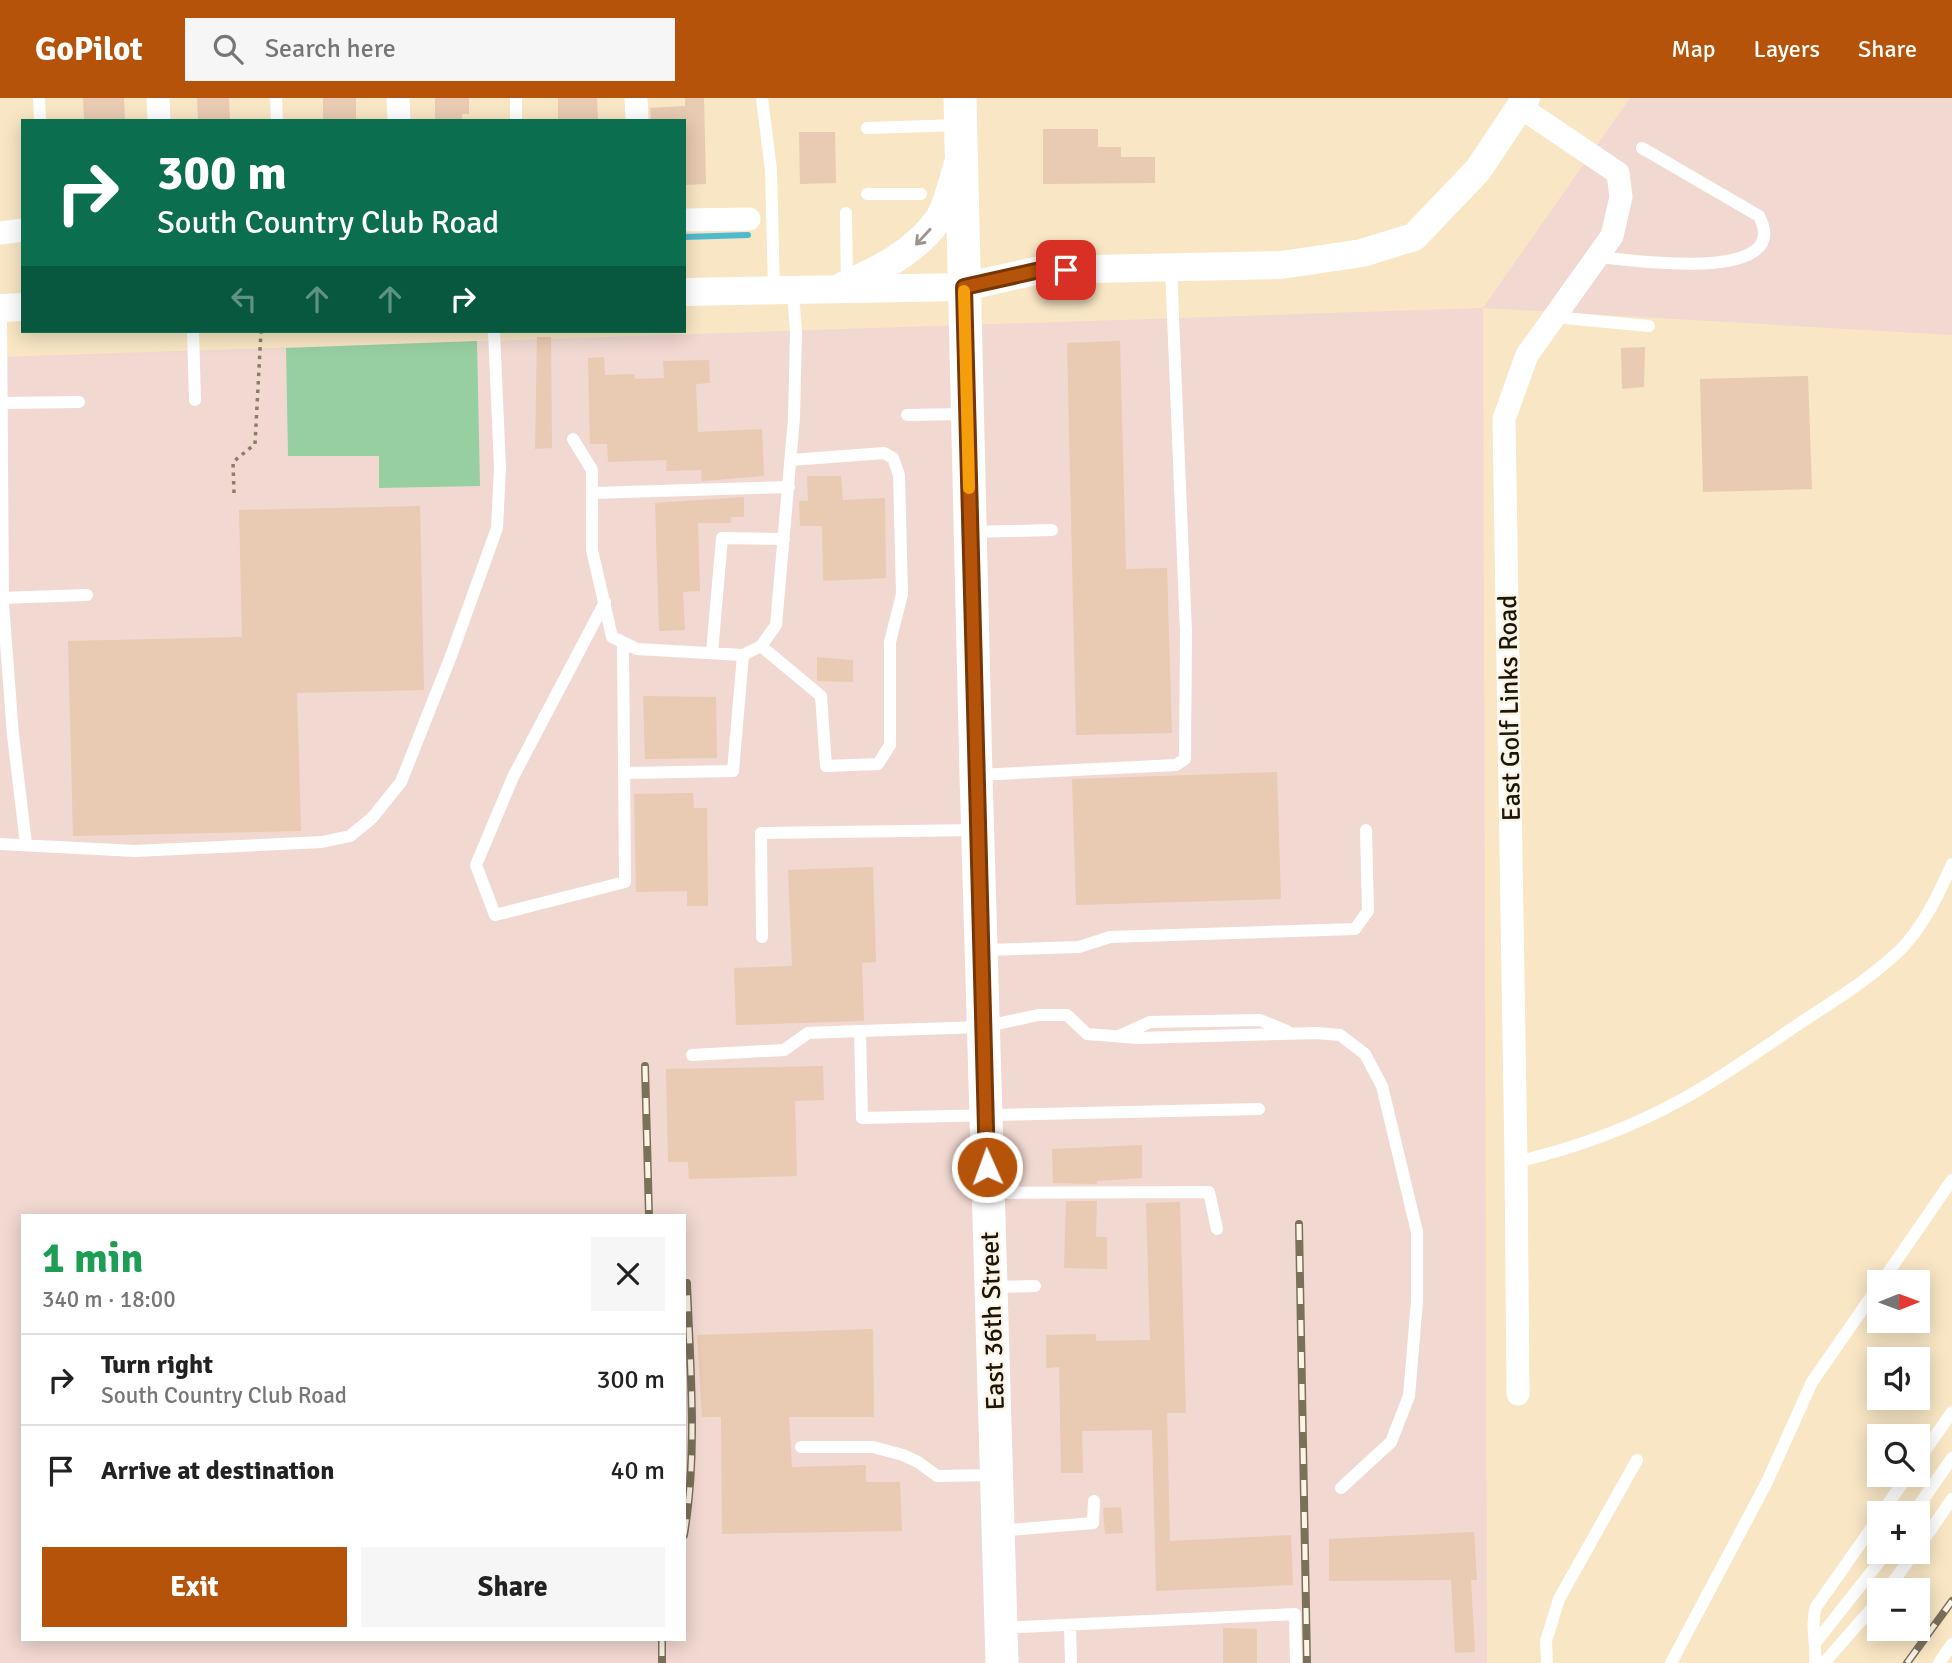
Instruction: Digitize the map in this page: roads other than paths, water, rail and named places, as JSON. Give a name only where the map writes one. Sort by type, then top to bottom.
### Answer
[{"type":"main road","name":"East 36th Street","points":[[961,125],[977,830],[1002,1663]]},
{"type":"street","points":[[159,98],[159,119]]},
{"type":"street","points":[[398,98],[399,119]]},
{"type":"street","points":[[636,98],[637,119]]},
{"type":"street","points":[[686,292],[841,287],[964,287],[1040,270],[1281,265],[1362,253],[1414,237],[1478,170],[1523,102]]},
{"type":"street","name":"East Golf Links Road","points":[[1518,1394],[1504,419],[1527,355],[1612,236],[1621,197],[1618,173],[1523,102]]},
{"type":"street","points":[[841,287],[874,272],[913,248],[940,219],[961,125]]},
{"type":"street","points":[[686,220],[749,219]]},
{"type":"street","points":[[0,233],[21,230]]},
{"type":"street","points":[[0,308],[21,307]]},
{"type":"lane","points":[[39,98],[40,119]]},
{"type":"lane","points":[[276,98],[277,119]]},
{"type":"lane","points":[[516,98],[516,119]]},
{"type":"lane","points":[[573,439],[592,470],[592,550],[612,637],[637,649],[743,655],[761,646],[776,625],[791,460],[796,334],[784,290],[762,98]]},
{"type":"lane","points":[[867,128],[961,125]]},
{"type":"lane","points":[[1598,257],[1652,263],[1705,263],[1746,258],[1759,250],[1764,243],[1765,233],[1759,216],[1642,148]]},
{"type":"lane","points":[[867,194],[921,194]]},
{"type":"lane","points":[[841,287],[846,213]]},
{"type":"lane","points":[[976,775],[1176,765],[1185,759],[1186,632],[1171,266]]},
{"type":"lane","points":[[0,308],[1,598],[26,844]]},
{"type":"lane","points":[[1553,317],[1649,326]]},
{"type":"lane","points":[[193,333],[195,400]]},
{"type":"lane","points":[[0,844],[135,851],[322,842],[350,836],[372,818],[401,782],[451,656],[497,528],[499,468],[494,333]]},
{"type":"lane","points":[[1,403],[79,402]]},
{"type":"lane","points":[[907,415],[967,414]]},
{"type":"lane","points":[[761,646],[821,696],[826,766],[878,764],[890,744],[890,642],[902,594],[899,475],[893,458],[884,453],[791,460]]},
{"type":"lane","points":[[592,493],[789,487]]},
{"type":"lane","points":[[970,532],[1052,530]]},
{"type":"lane","points":[[712,653],[722,538],[784,539]]},
{"type":"lane","points":[[1,598],[87,596]]},
{"type":"lane","points":[[605,602],[513,777],[476,865],[495,915],[625,882],[624,643]]},
{"type":"lane","points":[[624,773],[733,771],[743,655]]},
{"type":"lane","points":[[762,937],[761,833],[977,830]]},
{"type":"lane","points":[[981,950],[1079,947],[1110,937],[1355,929],[1368,911],[1366,831]]},
{"type":"lane","points":[[1516,1162],[1549,1154],[1680,1101],[1864,981],[1901,949],[1914,933],[1926,916],[1952,864]]},
{"type":"lane","points":[[692,1055],[784,1050],[808,1033],[983,1027],[1038,1015],[1067,1015],[1087,1034],[1138,1038],[1340,1035],[1366,1054],[1382,1086],[1417,1232],[1417,1301],[1409,1396],[1391,1442],[1340,1488]]},
{"type":"lane","points":[[860,1031],[862,1118],[1259,1109]]},
{"type":"lane","points":[[1890,1270],[1952,1180]]},
{"type":"lane","points":[[988,1193],[1209,1192],[1217,1229]]},
{"type":"lane","points":[[991,1287],[1035,1286]]},
{"type":"lane","points":[[1671,1663],[1767,1482],[1812,1382],[1867,1303]]},
{"type":"lane","points":[[1930,1444],[1952,1412]]},
{"type":"lane","points":[[801,1447],[873,1447],[911,1459],[937,1476],[996,1475]]},
{"type":"lane","points":[[1922,1501],[1952,1458]]},
{"type":"lane","points":[[1546,1663],[1546,1641],[1559,1599],[1637,1460]]},
{"type":"lane","points":[[1930,1531],[1952,1499]]},
{"type":"lane","points":[[998,1531],[1093,1523],[1094,1501]]},
{"type":"lane","points":[[1815,1663],[1816,1642],[1812,1618],[1816,1607],[1867,1534]]},
{"type":"lane","points":[[1816,1642],[1878,1564]]},
{"type":"lane","points":[[1001,1628],[1295,1614],[1296,1663]]},
{"type":"lane","points":[[1824,1663],[1867,1615]]},
{"type":"lane","points":[[1070,1626],[1071,1663]]},
{"type":"lane","points":[[1939,1663],[1952,1644]]},
{"type":"waterway","points":[[686,237],[748,235]]},
{"type":"railway","points":[[645,1066],[649,1214]]},
{"type":"railway","points":[[1299,1224],[1307,1663]]},
{"type":"railway","points":[[686,1520],[692,1441],[687,1283]]},
{"type":"railway","points":[[1907,1663],[1952,1601]]},
{"type":"railway","points":[[662,1641],[662,1663]]}]
